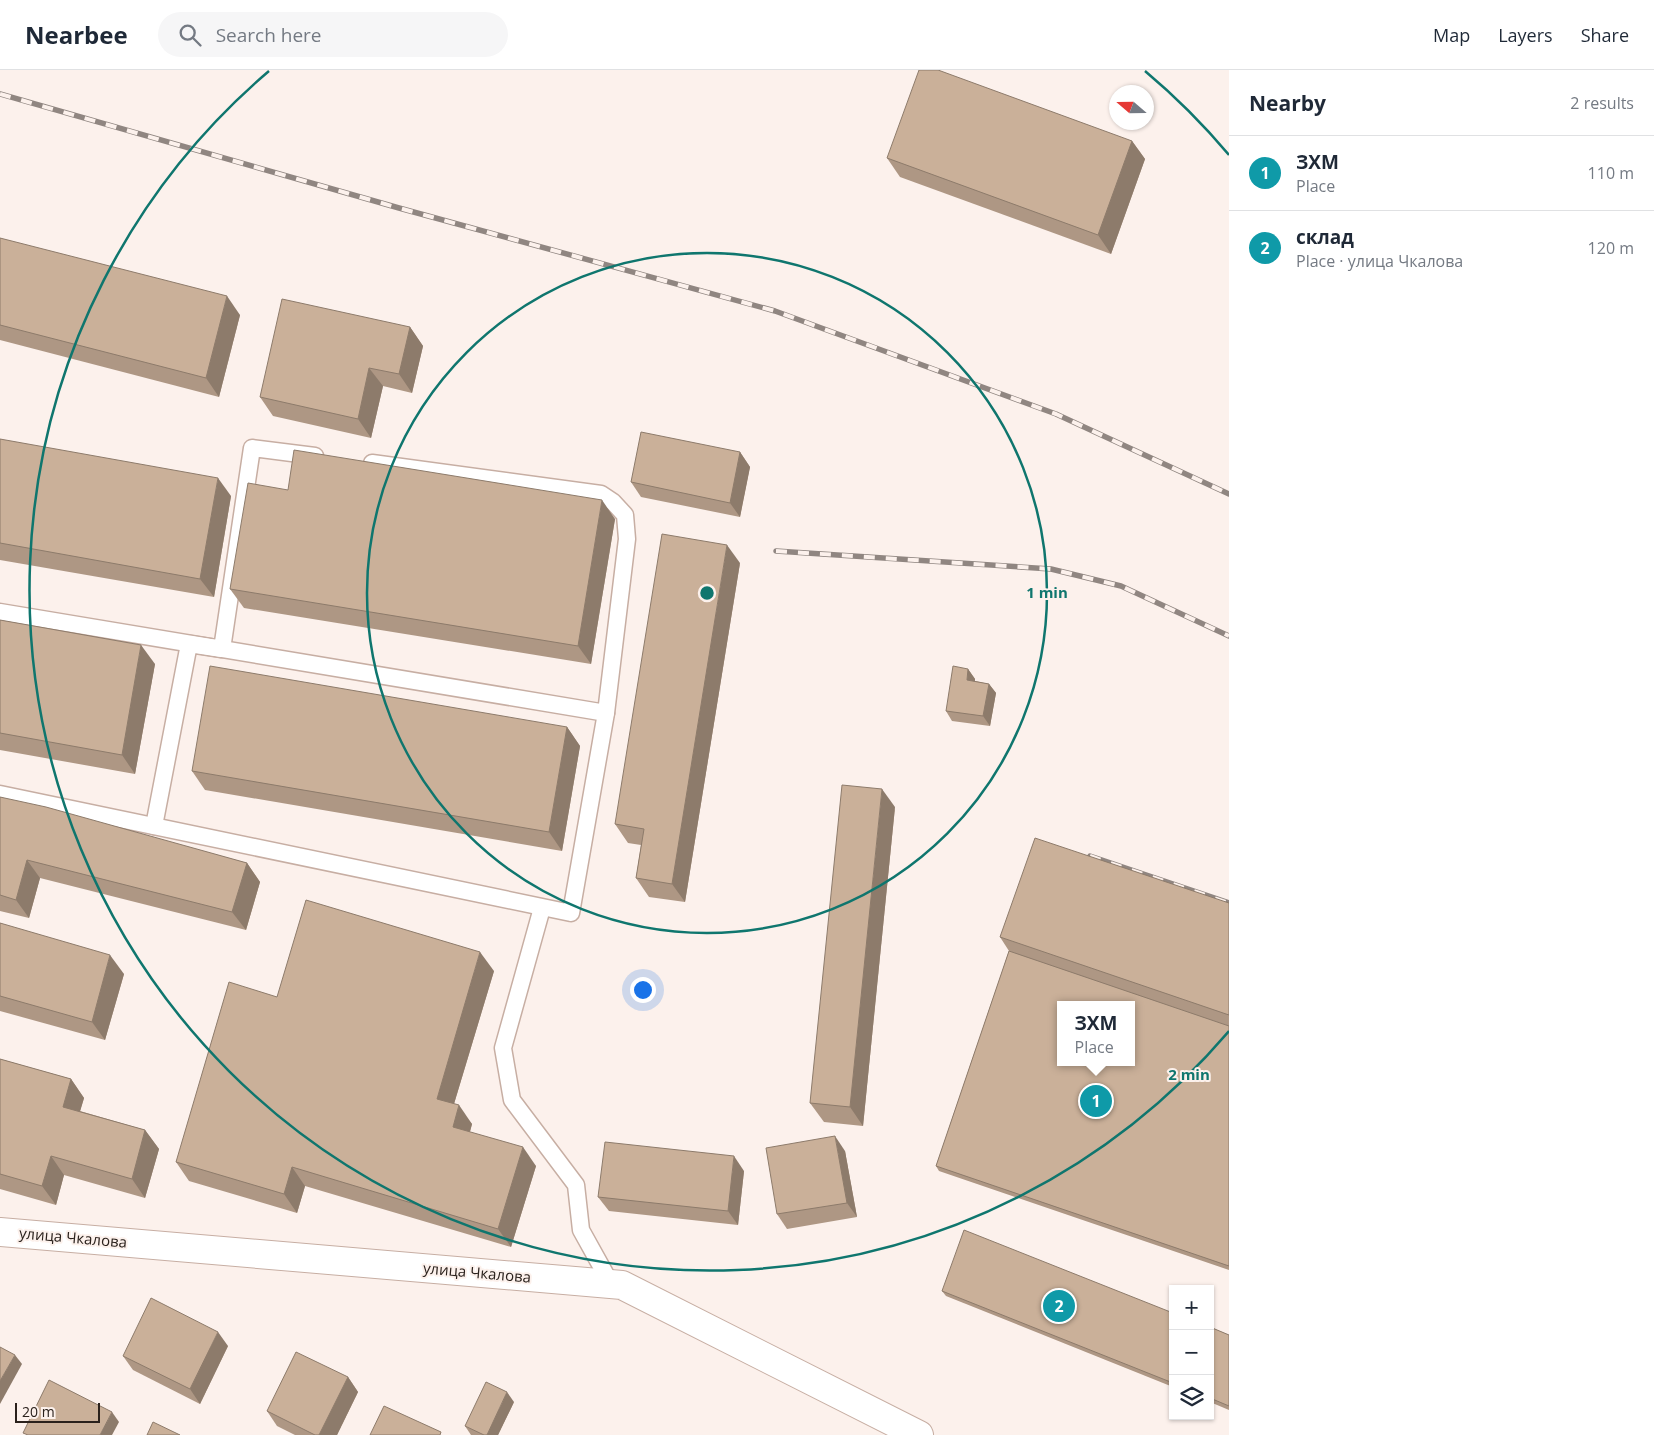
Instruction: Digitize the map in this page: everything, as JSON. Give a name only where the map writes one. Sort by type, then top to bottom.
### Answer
[{"type":"street","name":"улица Чкалова","points":[[0,1232],[622,1285],[918,1435]]},
{"type":"lane","points":[[222,649],[252,448],[330,458]]},
{"type":"lane","points":[[0,794],[571,913],[606,713],[627,539],[625,515],[613,502],[600,494],[358,462]]},
{"type":"lane","points":[[0,612],[606,713]]},
{"type":"lane","points":[[154,826],[189,644]]},
{"type":"lane","points":[[542,908],[503,1048],[512,1100],[576,1185],[582,1230],[611,1284]]},
{"type":"building","points":[[919,70],[938,70],[1132,141],[1098,235],[887,158]]},
{"type":"building","points":[[0,238],[227,296],[206,378],[0,325]]},
{"type":"building","points":[[282,299],[410,327],[399,374],[369,368],[358,419],[260,397]]},
{"type":"building","points":[[641,432],[740,452],[730,503],[631,482]]},
{"type":"building","points":[[0,439],[218,478],[200,579],[0,543]]},
{"type":"building","points":[[294,450],[602,500],[578,646],[230,589],[248,483],[288,490]]},
{"type":"building","points":[[662,534],[727,545],[672,884],[636,878],[644,829],[615,824]]},
{"type":"building","points":[[0,620],[141,645],[122,755],[0,733]]},
{"type":"building","points":[[210,666],[567,727],[549,832],[192,771]]},
{"type":"building","points":[[953,666],[968,669],[967,680],[989,684],[983,716],[946,711]]},
{"type":"building","points":[[842,785],[882,789],[850,1107],[810,1103]]},
{"type":"building","points":[[0,797],[46,807],[247,863],[232,912],[27,860],[16,900],[0,895]]},
{"type":"building","points":[[1035,838],[1229,903],[1229,1015],[1000,937]]},
{"type":"building","points":[[306,900],[480,952],[437,1099],[459,1105],[453,1127],[523,1147],[498,1229],[292,1167],[284,1194],[176,1162],[229,982],[277,997]]},
{"type":"building","points":[[0,923],[110,955],[92,1022],[0,996]]},
{"type":"building","points":[[1009,951],[1229,1026],[1229,1266],[936,1166]]},
{"type":"building","points":[[0,1059],[71,1079],[63,1107],[145,1130],[132,1179],[51,1156],[42,1186],[0,1174]]},
{"type":"building","points":[[835,1136],[847,1203],[777,1214],[766,1148]]},
{"type":"building","points":[[605,1142],[734,1156],[728,1211],[598,1197]]},
{"type":"building","points":[[964,1230],[1169,1311],[1169,1381],[942,1291]]},
{"type":"building","points":[[151,1298],[218,1332],[190,1389],[123,1356]]},
{"type":"building","points":[[1214,1329],[1229,1335],[1229,1406],[1214,1400]]},
{"type":"building","points":[[0,1347],[15,1355],[0,1381]]},
{"type":"building","points":[[296,1352],[348,1377],[319,1435],[315,1435],[267,1411]]},
{"type":"building","points":[[49,1380],[112,1412],[100,1435],[28,1435],[23,1433]]},
{"type":"building","points":[[486,1382],[507,1392],[487,1435],[484,1435],[465,1426]]},
{"type":"building","points":[[384,1406],[441,1432],[440,1435],[370,1435]]},
{"type":"building","points":[[153,1422],[180,1435],[147,1435]]},
{"type":"railway","points":[[0,94],[399,208],[775,311],[1056,414],[1229,494]]},
{"type":"railway","points":[[776,551],[1051,569],[1121,586],[1229,636]]},
{"type":"railway","points":[[1090,856],[1229,903]]},
{"type":"place","name":"ЗХМ","points":[[1096,1101]]},
{"type":"place","name":"склад","points":[[1059,1306]]}]
